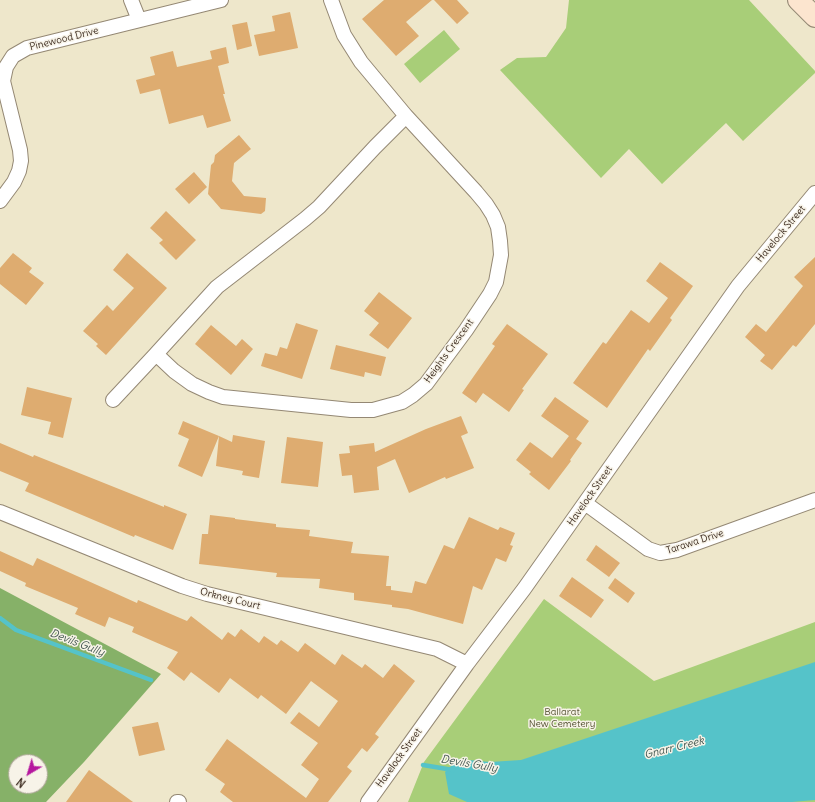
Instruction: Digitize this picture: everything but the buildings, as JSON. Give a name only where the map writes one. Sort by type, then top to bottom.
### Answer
[{"type":"street","points":[[131,0],[139,20]]},
{"type":"street","name":"Pinewood Drive","points":[[0,201],[14,182],[19,171],[21,160],[20,150],[3,81],[6,67],[9,60],[13,56],[27,48],[221,0]]},
{"type":"street","name":"Heights Crescent","points":[[156,354],[174,371],[199,388],[216,395],[238,399],[351,410],[373,410],[402,402],[426,384],[466,330],[490,294],[496,282],[499,271],[500,241],[498,227],[486,204],[406,116],[361,62],[344,35],[331,0]]},
{"type":"street","points":[[798,0],[815,17]]},
{"type":"street","points":[[113,400],[217,287],[310,215],[406,116]]},
{"type":"street","name":"Havelock Street","points":[[368,802],[467,664],[524,589],[738,286],[815,193]]},
{"type":"street","name":"Tarawa Drive","points":[[585,503],[648,548],[660,553],[677,550],[815,500]]},
{"type":"street","name":"Orkney Court","points":[[0,512],[182,586],[207,594],[437,649],[467,664]]},
{"type":"green space","points":[[569,0],[749,0],[815,71],[815,73],[743,141],[726,123],[662,184],[629,149],[601,178],[500,70],[517,58],[546,57],[566,28]]},
{"type":"green space","points":[[444,30],[460,49],[420,83],[404,64]]},
{"type":"green space","points":[[0,588],[161,674],[84,762],[46,802],[0,802]]},
{"type":"green space","name":"Ballarat New Cemetery","points":[[544,599],[654,681],[815,622],[815,802],[408,802],[424,762]]},
{"type":"water","name":"Gnarr Creek","points":[[815,662],[815,800],[792,802],[467,802],[449,794],[445,772],[458,759],[490,762],[521,760]]},
{"type":"waterway","name":"Devils Gully","points":[[0,618],[16,630],[151,680]]},
{"type":"waterway","name":"Devils Gully","points":[[423,765],[453,770]]}]
